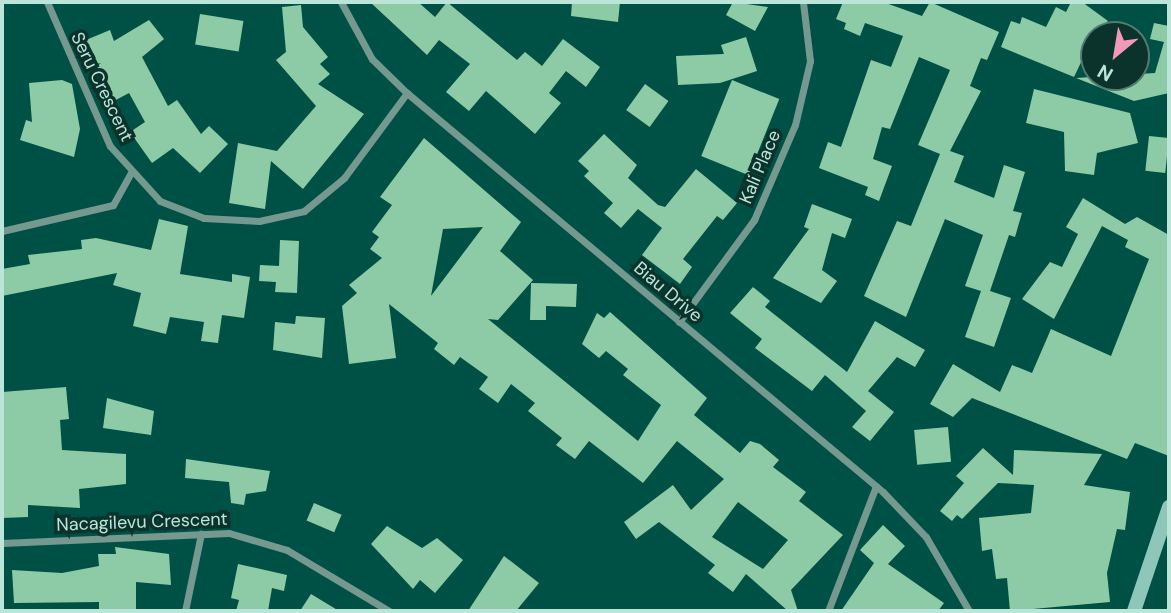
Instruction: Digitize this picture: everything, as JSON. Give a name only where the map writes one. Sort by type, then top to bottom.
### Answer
[{"type":"main road","points":[[1134,611],[1169,507]]},
{"type":"street","name":"Seru Crescent","points":[[47,2],[110,146],[131,173],[160,201],[204,218],[259,221],[304,211],[344,178],[407,93]]},
{"type":"street","name":"Biau Drive","points":[[341,2],[372,59],[407,93],[876,486],[926,537],[969,611]]},
{"type":"street","name":"Kali Place","points":[[679,322],[754,220],[795,125],[810,61],[803,2]]},
{"type":"street","points":[[2,231],[113,205],[131,173]]},
{"type":"street","points":[[828,611],[876,486]]},
{"type":"street","name":"Nacagilevu Crescent","points":[[2,543],[229,533],[288,550],[389,611]]},
{"type":"street","points":[[185,611],[201,534]]},
{"type":"building","points":[[370,2],[418,2],[435,17],[447,2],[517,60],[525,52],[542,66],[563,39],[600,67],[586,87],[566,71],[549,93],[561,103],[535,134],[486,91],[469,111],[446,92],[470,64],[439,40],[427,55]]},
{"type":"building","points":[[572,2],[620,2],[618,22],[571,16]]},
{"type":"building","points":[[733,2],[768,7],[755,31],[726,15]]},
{"type":"building","points":[[843,2],[883,2],[922,16],[930,2],[999,32],[987,60],[981,58],[970,86],[981,91],[950,151],[964,156],[954,182],[994,198],[1004,165],[1025,172],[1013,211],[1022,213],[1015,237],[1009,235],[990,291],[1011,298],[994,347],[965,337],[981,291],[965,286],[983,235],[945,219],[906,317],[864,296],[897,221],[911,226],[940,154],[918,145],[950,70],[919,57],[890,129],[882,127],[873,159],[892,166],[879,201],[865,195],[868,187],[819,168],[828,142],[841,147],[871,60],[891,67],[903,36],[865,23],[860,36],[844,29],[846,23],[836,19]]},
{"type":"building","points":[[1071,2],[1082,2],[1108,21],[1080,21],[1080,64],[1074,77],[1001,47],[1011,21],[1020,24],[1022,17],[1046,27],[1056,7],[1066,12]]},
{"type":"building","points":[[301,5],[303,27],[328,57],[320,64],[330,74],[318,84],[364,114],[303,189],[271,161],[265,209],[229,203],[238,143],[277,151],[316,106],[276,60],[286,52],[282,7]]},
{"type":"building","points":[[200,14],[243,21],[239,52],[195,45]]},
{"type":"building","points":[[149,20],[164,39],[142,57],[168,106],[177,100],[201,134],[209,126],[228,144],[200,173],[173,148],[152,163],[130,132],[145,122],[129,93],[112,102],[86,40],[110,30],[114,41]]},
{"type":"building","points":[[1154,23],[1169,26],[1169,93],[1134,101],[1109,91],[1150,91],[1150,73],[1155,73],[1164,42],[1150,39]]},
{"type":"building","points":[[746,37],[757,71],[720,83],[678,85],[676,56],[724,54],[721,45]]},
{"type":"building","points":[[62,80],[72,84],[80,129],[74,157],[20,140],[26,120],[32,122],[29,83]]},
{"type":"building","points":[[732,80],[779,99],[749,175],[701,156]]},
{"type":"building","points":[[645,84],[668,101],[650,127],[626,110]]},
{"type":"building","points":[[1034,89],[1130,113],[1138,143],[1097,153],[1094,175],[1065,171],[1064,132],[1026,123]]},
{"type":"building","points":[[604,134],[637,165],[628,178],[658,205],[665,207],[696,169],[737,203],[723,220],[717,216],[683,259],[692,267],[680,284],[642,255],[662,228],[638,209],[621,228],[604,213],[613,203],[584,176],[589,171],[578,161]]},
{"type":"building","points":[[1149,136],[1169,138],[1165,173],[1145,171]]},
{"type":"building","points":[[424,138],[521,222],[500,251],[533,280],[498,320],[488,319],[638,441],[661,405],[623,375],[628,369],[606,351],[599,358],[582,344],[597,313],[604,318],[610,312],[707,398],[694,415],[740,453],[750,441],[760,444],[779,460],[773,467],[806,492],[799,501],[843,535],[791,590],[798,611],[788,611],[746,574],[733,592],[708,573],[715,565],[659,522],[636,539],[624,522],[673,485],[691,510],[724,479],[677,441],[643,483],[589,441],[575,459],[556,445],[562,438],[528,411],[535,403],[511,384],[498,403],[479,389],[488,377],[460,357],[454,365],[434,349],[438,343],[389,304],[396,358],[349,364],[342,306],[357,293],[349,285],[382,258],[370,249],[379,237],[372,232],[392,205],[380,197]],"holes":[[[483,227],[431,296],[443,229]],[[738,502],[788,540],[763,569],[712,537]]]},
{"type":"building","points":[[1083,198],[1125,224],[1137,217],[1169,235],[1169,456],[1135,443],[1127,459],[972,398],[953,417],[930,404],[953,364],[1000,392],[1012,365],[1032,373],[1051,329],[1111,356],[1149,259],[1125,247],[1128,240],[1102,226],[1054,319],[1022,299],[1050,262],[1062,267],[1078,234],[1066,227]]},
{"type":"building","points":[[812,204],[852,219],[845,238],[832,233],[822,270],[837,281],[821,303],[773,278],[809,229],[804,227]]},
{"type":"building","points":[[159,219],[188,226],[180,274],[232,282],[232,274],[250,277],[244,318],[222,315],[218,343],[201,341],[204,322],[170,317],[166,334],[133,326],[141,293],[113,285],[117,273],[2,296],[2,269],[30,264],[28,255],[82,249],[81,240],[96,238],[151,250]]},
{"type":"building","points":[[280,240],[299,241],[297,293],[275,292],[276,282],[259,281],[260,265],[279,266]]},
{"type":"building","points":[[531,283],[577,284],[576,307],[546,306],[546,320],[530,320]]},
{"type":"building","points":[[753,287],[770,301],[765,307],[847,372],[875,321],[925,350],[915,367],[897,357],[868,391],[894,412],[870,441],[852,427],[866,411],[825,375],[812,391],[755,348],[762,339],[730,313]]},
{"type":"building","points":[[296,316],[325,318],[322,358],[273,350],[275,322],[295,324]]},
{"type":"building","points":[[66,387],[69,419],[60,420],[62,450],[126,454],[126,484],[79,489],[80,508],[28,505],[28,517],[2,518],[2,392]]},
{"type":"building","points":[[107,398],[154,411],[151,435],[103,428]]},
{"type":"building","points":[[948,427],[951,462],[917,465],[914,430]]},
{"type":"building","points":[[983,448],[1013,475],[1014,450],[1102,454],[1084,485],[1130,492],[1125,530],[1117,529],[1107,573],[1110,602],[1010,611],[1007,578],[996,579],[992,549],[982,551],[979,518],[1031,513],[1034,485],[998,483],[962,519],[957,515],[952,521],[940,511],[964,483],[956,476]]},
{"type":"building","points":[[186,459],[270,471],[266,491],[246,494],[244,505],[231,503],[229,482],[185,478]]},
{"type":"building","points":[[314,503],[342,515],[334,532],[307,520]]},
{"type":"building","points":[[883,525],[905,546],[888,564],[944,603],[938,611],[841,611],[874,563],[860,550]]},
{"type":"building","points":[[387,526],[422,548],[437,538],[463,560],[435,593],[420,580],[413,589],[371,544]]},
{"type":"building","points":[[115,547],[169,554],[171,585],[136,582],[136,611],[99,609],[99,602],[14,603],[12,570],[62,573],[99,566],[98,554],[116,554]]},
{"type":"building","points":[[504,556],[539,583],[516,611],[468,611]]},
{"type":"building","points":[[238,564],[287,575],[284,591],[272,588],[268,611],[236,611],[239,600],[231,598]]},
{"type":"building","points":[[311,594],[339,611],[300,611]]}]
